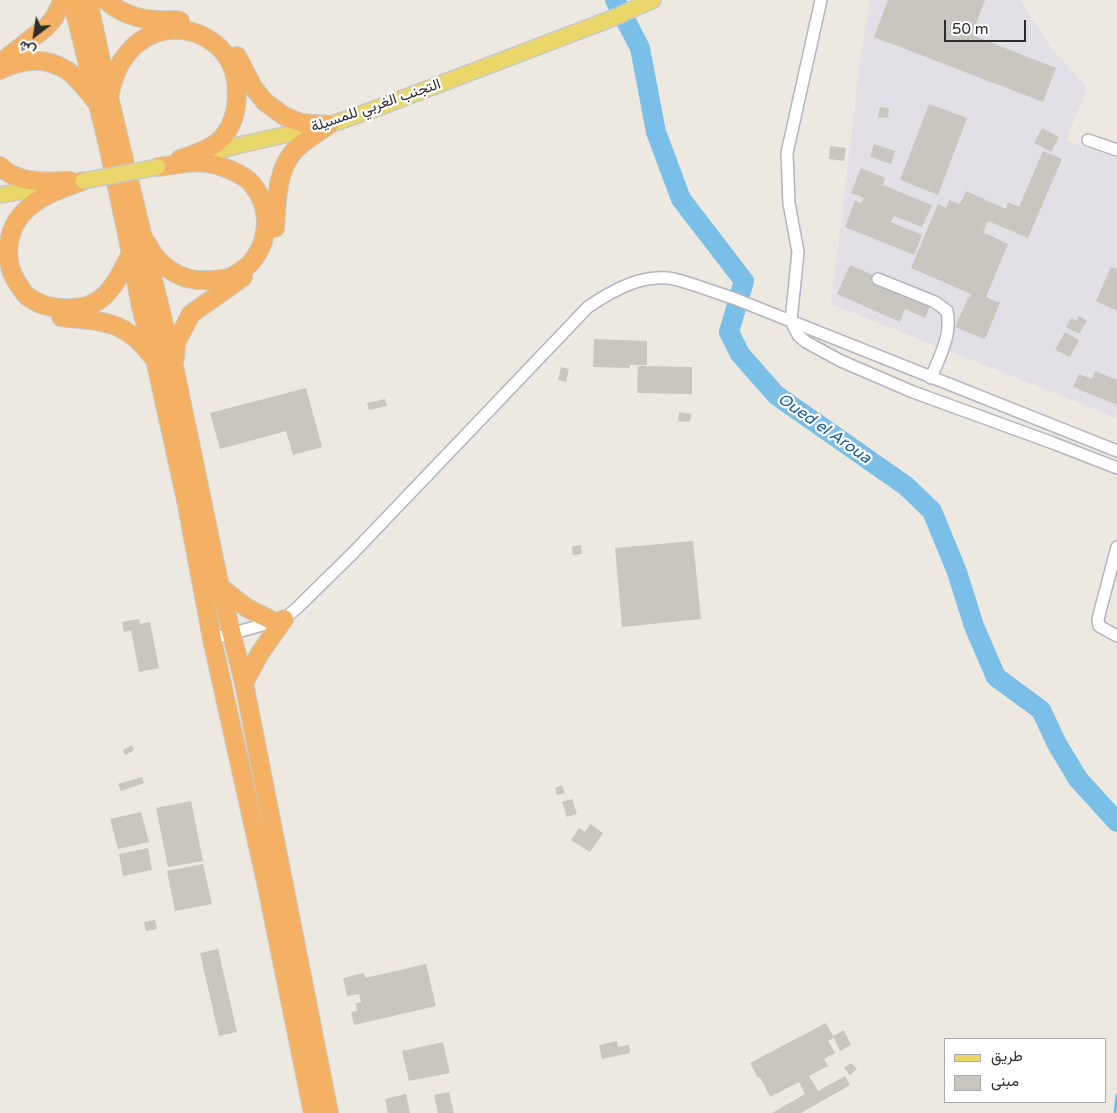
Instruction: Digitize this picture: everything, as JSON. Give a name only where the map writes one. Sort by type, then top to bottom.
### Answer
[{"type":"highway","points":[[0,63],[45,28],[54,18],[63,0]]},
{"type":"highway","points":[[72,0],[140,227],[174,366],[220,587],[244,683],[329,1113]]},
{"type":"highway","points":[[88,0],[103,99],[141,307],[155,359],[186,500],[212,639],[266,882],[314,1113]]},
{"type":"highway","points":[[105,0],[122,13],[155,20],[176,20],[200,27],[219,37],[240,60],[253,87],[265,102],[284,116],[301,123],[330,125]]},
{"type":"highway","points":[[103,99],[123,58],[144,38],[155,33],[168,29],[184,30],[212,42],[226,55],[235,77],[238,98],[232,121],[221,138],[204,150],[158,167]]},
{"type":"highway","points":[[0,70],[16,62],[36,60],[53,64],[69,72],[103,99]]},
{"type":"highway","points":[[174,366],[176,343],[191,314],[250,272],[268,253],[275,233],[279,187],[284,166],[294,150],[330,125]]},
{"type":"highway","points":[[140,227],[152,254],[175,274],[190,279],[208,280],[234,276],[252,262],[262,247],[267,226],[264,206],[252,183],[225,168],[210,163],[158,167]]},
{"type":"highway","points":[[0,166],[18,178],[50,182],[83,181]]},
{"type":"highway","points":[[83,181],[42,197],[26,209],[15,226],[7,246],[9,264],[14,277],[26,296],[42,304],[59,309],[83,308],[101,299],[114,285],[131,253]]},
{"type":"highway","points":[[0,270],[21,299],[34,308],[56,316],[113,324],[142,343],[155,359]]},
{"type":"highway","points":[[220,587],[247,608],[278,620],[244,683]]},
{"type":"main road","name":"التجنب الغربي للمسيلة","points":[[0,195],[158,167],[244,144],[330,125],[613,18],[653,0]]},
{"type":"street","points":[[821,0],[787,153],[789,203],[798,252],[791,321],[798,334],[806,342],[841,361],[913,392],[1117,468]]},
{"type":"street","points":[[1088,140],[1117,150]]},
{"type":"street","points":[[212,639],[232,635],[278,620],[336,571],[588,307],[607,294],[627,284],[651,279],[673,279],[733,298],[919,374],[1117,451]]},
{"type":"street","points":[[878,279],[935,302],[948,311],[950,324],[947,337],[931,378]]},
{"type":"street","points":[[913,392],[919,374]]},
{"type":"street","points":[[985,418],[990,401]]},
{"type":"street","points":[[1117,547],[1098,619],[1099,626],[1117,636]]},
{"type":"shaded area","points":[[870,0],[1020,0],[1052,50],[1087,87],[1066,140],[1117,158],[1117,418],[831,304],[861,53]]},
{"type":"building","points":[[888,0],[985,0],[972,35],[1056,68],[1043,102],[874,37]]},
{"type":"building","points":[[929,104],[967,118],[938,195],[900,180]]},
{"type":"building","points":[[880,107],[889,108],[888,118],[878,117]]},
{"type":"building","points":[[1042,128],[1059,137],[1051,152],[1034,143]]},
{"type":"building","points":[[874,144],[895,151],[891,164],[870,157]]},
{"type":"building","points":[[830,146],[846,148],[844,161],[829,159]]},
{"type":"building","points":[[1043,151],[1062,159],[1028,238],[988,221],[983,232],[1008,244],[986,297],[1000,303],[985,339],[955,327],[971,294],[911,268],[938,204],[946,208],[949,200],[960,204],[966,191],[1006,209],[1008,202],[1019,207]]},
{"type":"building","points":[[861,168],[885,178],[883,185],[932,205],[922,227],[894,216],[891,222],[922,235],[914,255],[845,227],[855,201],[861,203],[864,198],[851,193]]},
{"type":"building","points":[[850,265],[932,301],[925,318],[905,309],[900,322],[837,294]]},
{"type":"building","points":[[1111,267],[1117,269],[1117,311],[1096,301]]},
{"type":"building","points":[[1079,316],[1087,321],[1079,334],[1066,327],[1071,318],[1076,321]]},
{"type":"building","points":[[1065,332],[1079,340],[1070,357],[1055,350]]},
{"type":"building","points":[[594,339],[647,341],[647,365],[630,365],[630,368],[593,367]]},
{"type":"building","points":[[638,366],[692,367],[692,394],[637,393]]},
{"type":"building","points":[[561,367],[569,369],[566,382],[558,380]]},
{"type":"building","points":[[1095,371],[1117,380],[1117,405],[1073,387],[1079,374],[1092,379]]},
{"type":"building","points":[[306,388],[322,447],[293,455],[286,431],[220,449],[210,413]]},
{"type":"building","points":[[385,399],[387,406],[369,410],[367,403]]},
{"type":"building","points":[[679,412],[691,414],[690,422],[678,421]]},
{"type":"building","points":[[693,541],[701,619],[622,627],[615,548]]},
{"type":"building","points":[[581,545],[582,554],[573,555],[572,546]]},
{"type":"building","points":[[139,619],[140,624],[150,622],[159,668],[139,672],[131,630],[124,632],[122,622]]},
{"type":"building","points":[[132,745],[134,750],[125,755],[123,750]]},
{"type":"building","points":[[142,777],[144,783],[121,791],[118,784]]},
{"type":"building","points":[[562,785],[565,793],[557,795],[555,788]]},
{"type":"building","points":[[572,799],[577,814],[567,817],[562,802]]},
{"type":"building","points":[[191,801],[203,861],[168,867],[156,808]]},
{"type":"building","points":[[141,812],[149,842],[118,849],[110,819]]},
{"type":"building","points":[[590,824],[603,833],[590,852],[571,840],[579,828],[585,832]]},
{"type":"building","points":[[148,848],[152,870],[123,876],[119,854]]},
{"type":"building","points":[[203,864],[212,904],[175,911],[167,871]]},
{"type":"building","points":[[155,920],[157,929],[146,931],[144,922]]},
{"type":"building","points":[[218,949],[237,1032],[219,1036],[200,953]]},
{"type":"building","points":[[426,964],[436,1006],[354,1025],[351,1012],[357,1011],[356,1003],[361,1002],[359,994],[347,996],[343,978],[364,973],[365,978]]},
{"type":"building","points":[[826,1023],[833,1036],[844,1030],[851,1045],[840,1051],[834,1038],[828,1041],[835,1053],[824,1059],[828,1066],[809,1076],[818,1091],[845,1076],[850,1085],[801,1113],[772,1113],[805,1094],[799,1082],[770,1097],[760,1077],[758,1078],[750,1063]]},
{"type":"building","points":[[617,1041],[618,1047],[629,1045],[630,1053],[602,1059],[599,1045]]},
{"type":"building","points":[[443,1042],[450,1073],[409,1081],[402,1051]]},
{"type":"building","points":[[851,1063],[857,1069],[850,1075],[844,1068]]},
{"type":"building","points":[[449,1092],[454,1113],[438,1113],[434,1095]]},
{"type":"building","points":[[406,1094],[410,1113],[388,1113],[385,1099]]},
{"type":"waterway","name":"Oued el Aroua","points":[[615,0],[640,48],[656,132],[681,199],[744,281],[729,332],[740,354],[776,395],[906,486],[932,511],[957,572],[974,626],[996,677],[1041,710],[1057,744],[1078,779],[1117,822]]},
{"type":"waterway","points":[[1115,1113],[1117,1095]]}]
